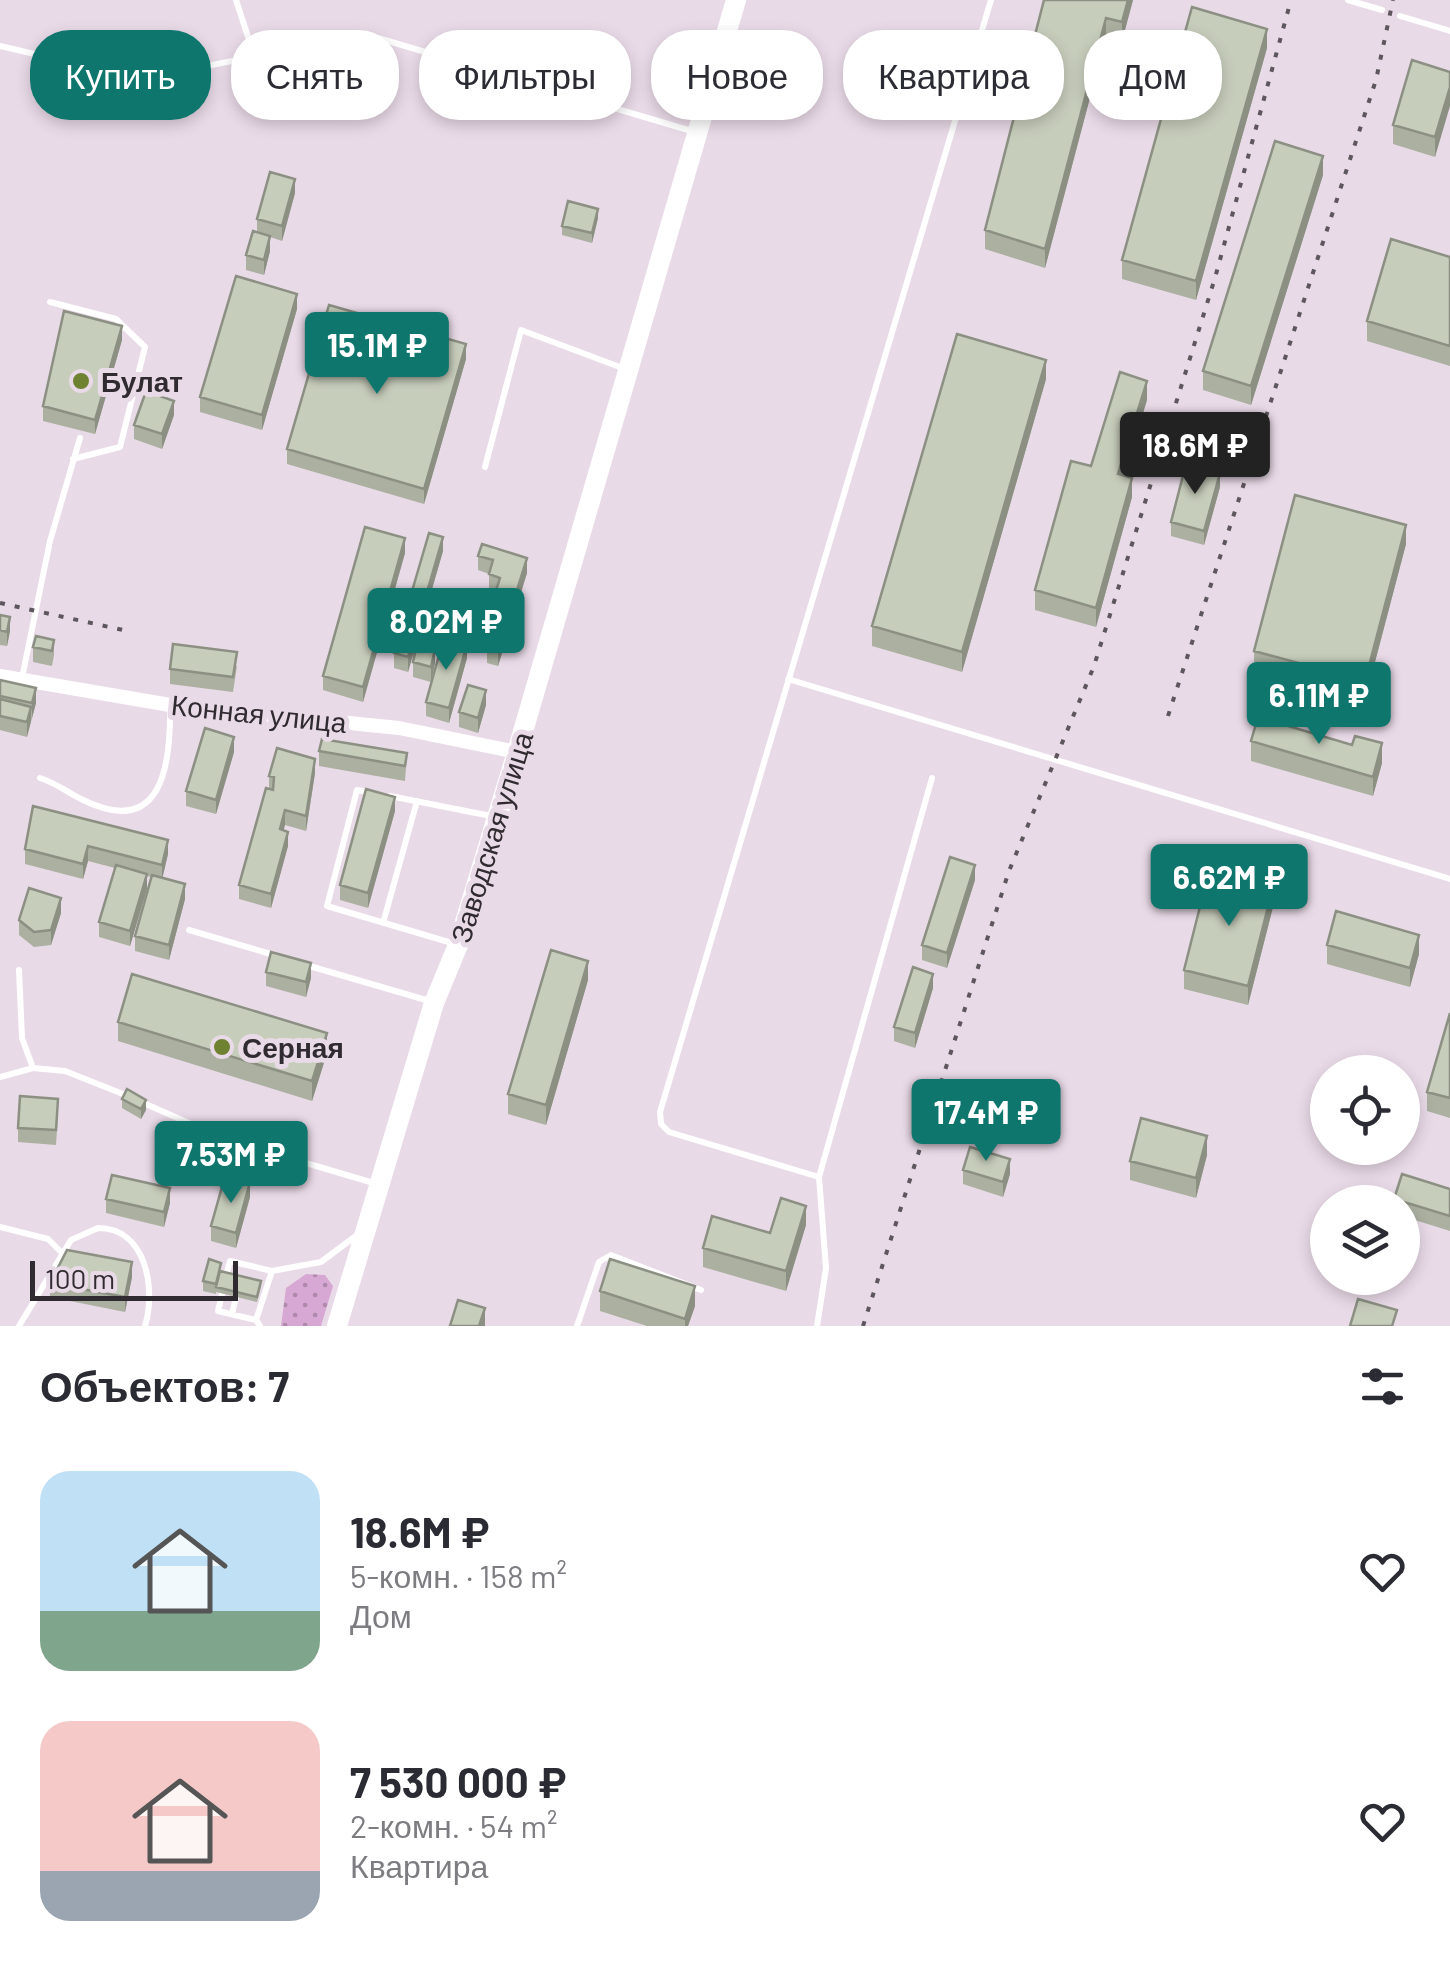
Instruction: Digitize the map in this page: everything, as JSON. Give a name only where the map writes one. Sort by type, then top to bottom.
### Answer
[{"type":"street","name":"Заводская улица","points":[[337,1326],[434,1002],[458,944],[518,752],[736,0]]},
{"type":"street","name":"Конная улица","points":[[0,676],[170,705],[398,728],[518,752]]},
{"type":"lane","points":[[236,0],[246,30]]},
{"type":"lane","points":[[1348,0],[1382,10]]},
{"type":"lane","points":[[819,1177],[669,1132],[661,1124],[660,1112],[992,1]]},
{"type":"lane","points":[[1400,16],[1450,31]]},
{"type":"lane","points":[[399,44],[696,133]]},
{"type":"lane","points":[[0,46],[141,79],[231,62]]},
{"type":"lane","points":[[50,302],[116,320],[145,347],[120,447],[73,459]]},
{"type":"lane","points":[[485,466],[521,330],[631,371]]},
{"type":"lane","points":[[22,680],[46,558],[80,438]]},
{"type":"lane","points":[[788,679],[1450,879]]},
{"type":"lane","points":[[40,778],[116,811],[142,806],[163,782],[171,754],[170,705]]},
{"type":"lane","points":[[816,1326],[826,1268],[819,1177],[932,778]]},
{"type":"lane","points":[[458,944],[327,906],[357,790],[498,817]]},
{"type":"lane","points":[[383,922],[416,801]]},
{"type":"lane","points":[[190,930],[284,958]]},
{"type":"lane","points":[[302,964],[434,1002]]},
{"type":"lane","points":[[20,970],[22,1038],[34,1068]]},
{"type":"lane","points":[[0,1077],[34,1068],[65,1071],[225,1139],[378,1184]]},
{"type":"lane","points":[[0,1227],[48,1239],[63,1254]]},
{"type":"lane","points":[[226,1277],[230,1261],[272,1271],[321,1262],[366,1227]]},
{"type":"lane","points":[[19,1326],[72,1240],[91,1228],[108,1228],[138,1249],[148,1283],[150,1309],[145,1326]]},
{"type":"lane","points":[[577,1326],[599,1262],[611,1255],[701,1290]]},
{"type":"lane","points":[[240,1281],[244,1264]]},
{"type":"lane","points":[[254,1284],[258,1268]]},
{"type":"lane","points":[[222,1294],[218,1310],[258,1323],[272,1271]]},
{"type":"lane","points":[[232,1314],[236,1297]]},
{"type":"lane","points":[[245,1318],[250,1300]]},
{"type":"shaded area","points":[[306,1274],[325,1275],[333,1286],[321,1326],[281,1326],[286,1288]]},
{"type":"building","points":[[1044,0],[1128,0],[1122,22],[1106,18],[1103,30],[1084,30],[1084,101],[1045,249],[985,230],[1013,120],[1064,120],[1064,30],[1036,30]]},
{"type":"building","points":[[1192,7],[1267,29],[1196,281],[1122,260],[1161,120],[1222,120],[1222,30],[1186,30]]},
{"type":"building","points":[[1412,60],[1450,72],[1450,87],[1435,137],[1393,125]]},
{"type":"building","points":[[1275,141],[1323,156],[1251,386],[1203,371]]},
{"type":"building","points":[[270,172],[295,179],[282,226],[257,219]]},
{"type":"building","points":[[568,201],[598,209],[592,233],[562,226]]},
{"type":"building","points":[[253,231],[270,236],[264,260],[246,255]]},
{"type":"building","points":[[1391,239],[1450,257],[1450,346],[1367,321]]},
{"type":"building","points":[[236,276],[297,294],[262,415],[200,397]]},
{"type":"building","points":[[329,305],[466,344],[424,489],[287,449]]},
{"type":"building","name":"Булат","points":[[64,311],[122,326],[95,420],[43,406]]},
{"type":"building","points":[[957,334],[1046,360],[962,652],[872,626]]},
{"type":"building","points":[[1120,372],[1147,381],[1118,474],[1132,478],[1096,608],[1035,590],[1071,461],[1091,466]]},
{"type":"building","points":[[146,391],[174,401],[162,434],[134,425]]},
{"type":"building","points":[[1186,464],[1220,473],[1204,531],[1171,522]]},
{"type":"building","points":[[1295,495],[1406,525],[1365,681],[1254,651]]},
{"type":"building","points":[[365,527],[405,538],[363,687],[323,676]]},
{"type":"building","points":[[429,533],[443,537],[408,657],[394,653]]},
{"type":"building","points":[[482,544],[527,558],[498,651],[487,648],[490,638],[482,635],[500,578],[489,574],[493,560],[478,556]]},
{"type":"building","points":[[0,615],[10,617],[7,632],[0,630]]},
{"type":"building","points":[[36,636],[54,640],[52,651],[33,647]]},
{"type":"building","points":[[444,637],[467,644],[449,708],[426,702]]},
{"type":"building","points":[[173,644],[237,652],[233,677],[170,669]]},
{"type":"building","points":[[417,644],[435,649],[431,667],[413,662]]},
{"type":"building","points":[[0,680],[36,688],[32,703],[0,696]]},
{"type":"building","points":[[468,685],[486,690],[478,718],[459,712]]},
{"type":"building","points":[[0,699],[31,707],[27,722],[0,716]]},
{"type":"building","points":[[1258,717],[1352,745],[1355,736],[1382,743],[1373,777],[1251,741]]},
{"type":"building","points":[[205,728],[234,737],[216,800],[186,791]]},
{"type":"building","points":[[322,739],[407,753],[405,766],[319,751]]},
{"type":"building","points":[[277,748],[315,759],[306,816],[285,810],[280,829],[288,832],[271,894],[239,885],[266,788],[273,790],[274,777],[269,776]]},
{"type":"building","points":[[366,789],[395,797],[368,893],[340,885]]},
{"type":"building","points":[[33,806],[168,840],[162,865],[88,846],[83,864],[25,849]]},
{"type":"building","points":[[950,857],[975,865],[947,953],[922,945]]},
{"type":"building","points":[[116,865],[147,874],[130,931],[99,922]]},
{"type":"building","points":[[1209,871],[1273,887],[1248,986],[1184,970]]},
{"type":"building","points":[[152,875],[185,884],[169,945],[135,936]]},
{"type":"building","points":[[29,888],[61,898],[51,930],[34,932],[19,920]]},
{"type":"building","points":[[1336,911],[1419,935],[1410,968],[1327,945]]},
{"type":"building","points":[[551,950],[588,961],[546,1105],[508,1094]]},
{"type":"building","points":[[271,952],[311,963],[306,982],[266,972]]},
{"type":"building","points":[[913,967],[933,974],[915,1033],[894,1027]]},
{"type":"building","name":"Серная","points":[[132,974],[327,1033],[312,1081],[118,1022]]},
{"type":"building","points":[[1450,1013],[1450,1098],[1427,1092]]},
{"type":"building","points":[[127,1089],[146,1100],[141,1109],[122,1099]]},
{"type":"building","points":[[20,1096],[58,1099],[56,1130],[18,1128]]},
{"type":"building","points":[[1141,1118],[1207,1136],[1196,1178],[1130,1161]]},
{"type":"building","points":[[970,1147],[1010,1159],[1003,1182],[963,1170]]},
{"type":"building","points":[[1402,1174],[1450,1189],[1450,1216],[1420,1207],[1420,1185],[1398,1185]]},
{"type":"building","points":[[112,1175],[170,1188],[164,1212],[106,1199]]},
{"type":"building","points":[[235,1178],[250,1182],[236,1233],[211,1226],[222,1187],[232,1190]]},
{"type":"building","points":[[781,1198],[806,1206],[786,1271],[703,1248],[712,1216],[770,1233]]},
{"type":"building","points":[[67,1250],[132,1262],[125,1297],[50,1283]]},
{"type":"building","points":[[209,1259],[221,1263],[216,1284],[203,1281]]},
{"type":"building","points":[[610,1259],[695,1286],[685,1319],[600,1291]]},
{"type":"building","points":[[220,1271],[261,1281],[257,1297],[216,1287]]},
{"type":"building","points":[[1358,1299],[1397,1310],[1392,1326],[1350,1326]]},
{"type":"building","points":[[458,1300],[485,1308],[479,1326],[450,1326]]},
{"type":"railway","points":[[863,1326],[1009,871],[1094,666],[1215,278],[1291,0]]},
{"type":"railway","points":[[1168,716],[1376,80],[1393,0]]},
{"type":"railway","points":[[0,603],[123,630]]},
{"type":"place","name":"Булат","points":[[81,381]]},
{"type":"place","name":"Серная","points":[[222,1047]]}]
